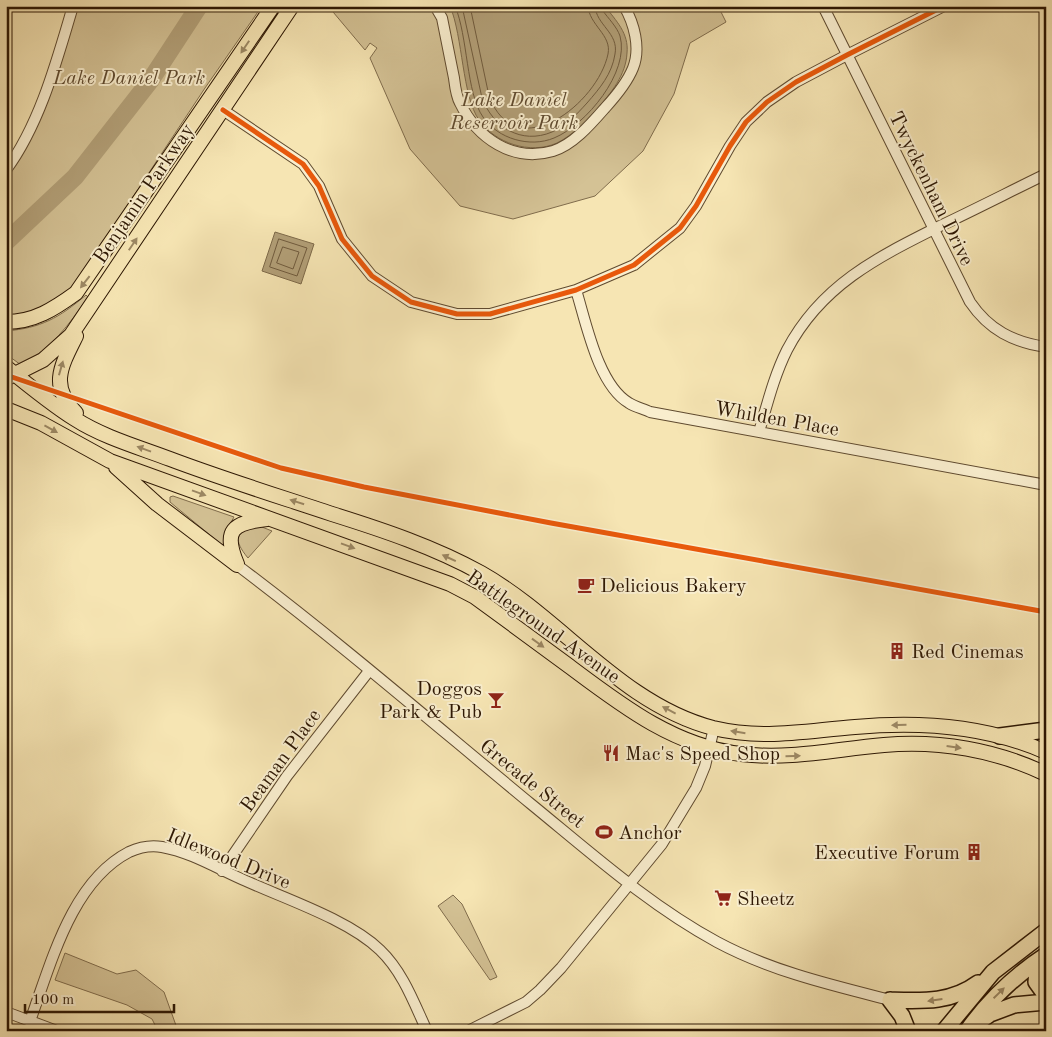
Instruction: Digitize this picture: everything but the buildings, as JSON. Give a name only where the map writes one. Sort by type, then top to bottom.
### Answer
[{"type":"highway","points":[[1000,736],[1046,730]]},
{"type":"highway","points":[[890,1000],[924,1002],[950,998],[966,992],[1046,931]]},
{"type":"highway","points":[[967,1030],[984,1008],[1000,992],[1046,955]]},
{"type":"highway","points":[[1046,962],[1037,972],[1036,982],[1046,996]]},
{"type":"highway","points":[[944,1031],[993,972]]},
{"type":"highway","points":[[890,1000],[902,1016],[908,1031]]},
{"type":"highway","points":[[967,1030],[1002,1009],[1014,1005],[1046,1002]]},
{"type":"main road","name":"Benjamin Parkway","points":[[6,322],[32,319],[57,307],[76,294],[273,6]]},
{"type":"main road","name":"Benjamin Parkway","points":[[9,374],[43,360],[58,348],[89,310],[292,6]]},
{"type":"main road","points":[[87,425],[65,399],[59,382],[59,372],[89,310]]},
{"type":"main road","name":"Battleground Avenue","points":[[9,374],[76,419],[114,438],[208,473],[398,535],[482,574],[562,632],[640,695],[692,722],[743,734],[772,736],[857,727],[920,724],[958,726],[1000,736],[1046,752]]},
{"type":"main road","name":"Battleground Avenue","points":[[6,409],[41,423],[110,461],[425,574],[475,597],[641,718],[690,742],[740,754],[781,756],[802,756],[885,745],[951,746],[991,754],[1046,774]]},
{"type":"main road","points":[[110,461],[157,504],[237,565]]},
{"type":"main road","points":[[237,565],[229,537],[232,530],[244,522],[269,518]]},
{"type":"street","points":[[6,170],[26,135],[50,80],[73,6]]},
{"type":"street","points":[[436,6],[442,18],[459,102],[471,123],[489,140],[506,150],[528,153],[553,151],[574,139],[596,118],[621,89],[634,66],[635,39],[633,21],[624,6]]},
{"type":"street","name":"Twyckenham Drive","points":[[823,6],[933,230],[979,316],[1000,333],[1020,342],[1046,347]]},
{"type":"street","points":[[222,110],[303,164],[319,186],[342,239],[372,276],[411,302],[457,314],[490,314],[576,290],[634,265],[680,228],[696,206],[746,122],[767,102],[796,82],[944,6]]},
{"type":"street","points":[[759,432],[775,377],[787,349],[808,318],[846,278],[882,255],[1046,174]]},
{"type":"street","name":"Whilden Place","points":[[576,290],[604,372],[614,389],[628,403],[650,412],[1046,485]]},
{"type":"street","name":"Grecade Street","points":[[237,565],[299,612],[628,884],[672,915],[718,942],[768,965],[816,981],[890,1000]]},
{"type":"street","name":"Beaman Place","points":[[222,870],[288,776],[369,671]]},
{"type":"street","points":[[468,1031],[526,1002],[540,990],[570,957],[662,844],[685,810],[696,788],[710,747],[714,728]]},
{"type":"street","name":"Idlewood Drive","points":[[30,1021],[59,940],[76,906],[87,890],[119,859],[139,848],[162,847],[222,870],[340,923],[369,940],[396,968],[427,1031]]},
{"type":"street","points":[[6,1012],[57,1031]]},
{"type":"green space","name":"Lake Daniel Park","points":[[77,6],[262,6],[205,88],[72,289],[31,314],[6,315],[6,173],[49,95]]},
{"type":"green space","name":"Lake Daniel Reservoir Park","points":[[328,6],[718,6],[726,22],[690,43],[674,94],[643,151],[595,196],[513,219],[460,206],[410,149],[370,58],[377,48],[370,43],[365,50]]},
{"type":"green space","points":[[86,295],[88,297],[59,336],[32,359],[21,365],[6,354],[6,331],[40,324],[58,316]]},
{"type":"green space","points":[[173,496],[234,517],[226,531],[224,544],[222,545],[170,502],[170,497]]},
{"type":"green space","points":[[257,525],[272,531],[248,558],[240,546],[239,537],[244,531]]},
{"type":"green space","points":[[453,895],[462,904],[497,977],[490,980],[438,906]]},
{"type":"green space","points":[[65,953],[117,974],[136,970],[164,992],[178,1031],[158,1031],[152,1019],[127,1005],[55,980]]},
{"type":"water","points":[[450,6],[605,6],[621,28],[626,39],[627,53],[624,69],[617,83],[602,103],[568,136],[557,143],[536,148],[514,145],[494,135],[486,128],[473,109],[466,82],[458,34]]},
{"type":"water","points":[[275,232],[314,244],[301,284],[262,271]]},
{"type":"waterway","points":[[6,242],[75,177],[150,81],[199,6]]},
{"type":"cycle path","points":[[223,110],[303,164],[319,186],[342,239],[372,276],[411,302],[457,314],[490,314],[576,290],[634,265],[680,228],[696,206],[746,122],[767,102],[796,82],[944,6]]},
{"type":"cycle path","points":[[6,375],[281,468],[364,487],[551,523],[1046,612]]},
{"type":"place","name":"Delicious Bakery","points":[[586,585]]},
{"type":"place","name":"Red Cinemas","points":[[897,651]]},
{"type":"place","name":"Doggos Park & Pub","points":[[496,700]]},
{"type":"place","name":"Mac's Speed Shop","points":[[611,753]]},
{"type":"place","name":"Anchor","points":[[604,832]]},
{"type":"place","name":"Executive Forum","points":[[974,852]]},
{"type":"place","name":"Sheetz","points":[[723,898]]}]
